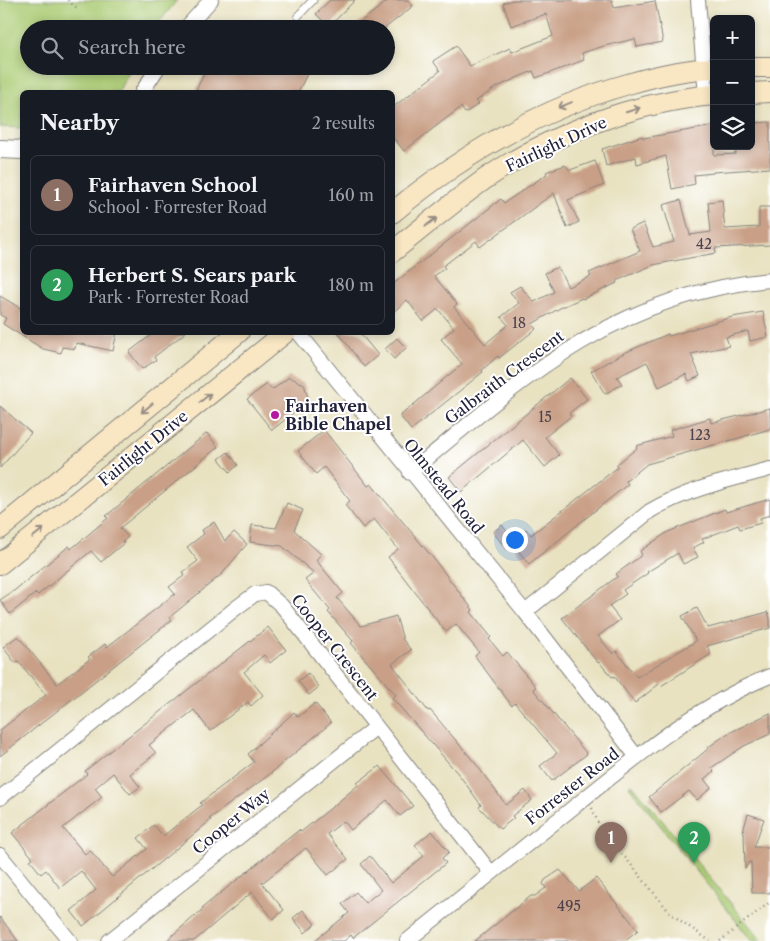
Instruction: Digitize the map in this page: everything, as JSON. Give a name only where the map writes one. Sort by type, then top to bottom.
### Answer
[{"type":"main road","points":[[755,67],[770,67]]},
{"type":"main road","name":"Fairlight Drive","points":[[395,211],[469,155],[540,116],[618,86],[663,75],[709,68]]},
{"type":"main road","points":[[755,93],[770,92]]},
{"type":"main road","name":"Fairlight Drive","points":[[395,250],[474,187],[537,148],[618,115],[664,102],[710,95]]},
{"type":"main road","name":"Fairlight Drive","points":[[0,529],[235,335]]},
{"type":"main road","name":"Fairlight Drive","points":[[0,564],[282,335]]},
{"type":"street","points":[[193,20],[211,0]]},
{"type":"street","points":[[698,0],[709,68],[710,95]]},
{"type":"street","points":[[143,90],[153,75]]},
{"type":"street","points":[[0,149],[20,150]]},
{"type":"street","name":"Galbraith Crescent","points":[[410,473],[549,361],[588,336],[637,313],[678,297],[725,286],[770,280]]},
{"type":"street","name":"Olmstead Road","points":[[300,335],[410,473],[525,612],[637,757]]},
{"type":"street","points":[[525,612],[650,511],[665,502],[696,489],[770,469]]},
{"type":"street","name":"Cooper Crescent","points":[[0,798],[236,608],[255,594],[266,592],[282,606],[375,728],[491,873]]},
{"type":"street","name":"Forrester Road","points":[[407,941],[637,757],[706,709],[734,692],[770,676]]},
{"type":"street","name":"Cooper Way","points":[[110,941],[375,728]]},
{"type":"street","points":[[0,854],[70,941]]},
{"type":"lane","points":[[298,16],[313,0]]},
{"type":"path","points":[[68,0],[79,10]]},
{"type":"path","points":[[594,811],[599,825],[671,914],[710,941]]},
{"type":"path","points":[[720,941],[770,902]]},
{"type":"green space","points":[[0,0],[177,0],[161,20],[20,20],[20,75],[127,75],[119,90],[20,90],[20,128],[0,127]]},
{"type":"green space","points":[[632,784],[762,941],[752,941],[629,786]]},
{"type":"building","points":[[330,0],[355,0],[336,20],[322,20],[316,14]]},
{"type":"building","points":[[389,0],[408,0],[413,6],[395,20],[363,20]]},
{"type":"building","points":[[513,0],[612,0],[614,8],[655,1],[663,42],[637,47],[635,39],[604,46],[582,53],[584,60],[536,78],[533,71],[521,76],[495,88],[476,101],[479,104],[465,113],[461,107],[404,151],[395,140],[395,106],[440,71],[433,61],[456,46],[470,66],[510,48],[512,52],[553,36],[546,14],[511,26],[503,3]]},
{"type":"building","points":[[204,75],[306,75],[299,90],[196,90]]},
{"type":"building","points":[[770,122],[770,168],[694,175],[695,184],[672,189],[666,156],[637,164],[636,157],[606,166],[602,149],[642,136],[643,138],[710,127],[710,150],[714,150],[714,155],[736,154],[736,150],[755,150],[755,123]]},
{"type":"building","points":[[595,161],[604,185],[568,200],[579,222],[567,228],[554,193],[480,247],[476,241],[443,266],[445,268],[434,276],[457,304],[454,307],[485,344],[508,325],[501,317],[519,303],[510,292],[520,286],[534,302],[554,292],[545,273],[558,267],[568,287],[591,276],[589,273],[640,251],[630,229],[643,223],[653,247],[674,242],[663,205],[681,200],[690,235],[711,232],[708,202],[722,200],[725,229],[759,227],[759,207],[770,207],[770,245],[715,248],[716,253],[653,265],[560,308],[532,324],[536,329],[499,358],[498,356],[482,370],[483,372],[411,430],[400,416],[462,364],[441,339],[454,328],[438,309],[423,321],[407,300],[395,310],[395,283],[501,199],[504,203],[547,174],[546,172],[565,165],[570,170]]},
{"type":"building","points":[[0,296],[20,308],[20,335],[3,324],[6,318],[0,315]]},
{"type":"building","points":[[763,312],[768,337],[750,341],[748,331],[726,337],[729,346],[691,354],[700,376],[689,381],[686,374],[659,387],[647,362],[617,377],[622,384],[605,394],[591,371],[624,353],[668,334],[669,336],[732,317]]},
{"type":"building","points":[[21,335],[116,335],[113,351],[76,343],[75,349],[62,347],[61,353],[43,349]]},
{"type":"building","points":[[151,335],[182,335],[154,357],[156,360],[142,369],[129,352]]},
{"type":"building","points":[[340,335],[361,335],[378,355],[364,367]]},
{"type":"building","points":[[397,338],[406,348],[394,359],[385,349]]},
{"type":"building","name":"Fairhaven Bible Chapel","points":[[289,377],[304,384],[309,401],[272,430],[247,399],[267,384],[271,389],[275,388]]},
{"type":"building","points":[[570,378],[587,399],[569,413],[571,416],[545,437],[559,455],[545,467],[523,440],[461,492],[449,477]]},
{"type":"building","points":[[0,406],[31,433],[0,468]]},
{"type":"building","points":[[770,408],[770,429],[647,464],[626,481],[628,484],[529,564],[511,542],[526,529],[531,535],[618,467],[616,465],[637,448],[636,446],[672,436],[670,430],[710,418],[711,423]]},
{"type":"building","points":[[324,430],[368,486],[371,484],[433,558],[473,610],[471,612],[491,637],[489,639],[503,656],[507,652],[536,687],[533,689],[587,754],[552,781],[540,766],[557,753],[515,703],[512,706],[475,656],[479,652],[456,624],[446,632],[388,557],[398,549],[374,519],[363,528],[345,505],[350,501],[324,467],[316,474],[298,451]]},
{"type":"building","points":[[207,433],[218,447],[120,528],[128,537],[122,542],[124,543],[101,562],[91,551],[38,595],[36,593],[10,614],[0,600],[69,546],[71,549],[108,518],[106,516]]},
{"type":"building","points":[[228,452],[238,465],[230,472],[219,459]]},
{"type":"building","points":[[770,499],[770,515],[760,518],[761,523],[740,529],[738,525],[702,539],[704,542],[693,548],[698,557],[683,564],[678,553],[647,572],[623,590],[626,594],[609,606],[620,620],[598,636],[613,654],[616,651],[637,677],[696,641],[682,616],[697,608],[708,628],[768,612],[770,619],[770,628],[707,646],[711,654],[661,686],[659,684],[635,703],[614,676],[612,677],[598,663],[562,618],[618,576],[616,574],[642,555],[640,551],[668,532],[725,509],[726,512]]},
{"type":"building","points":[[287,503],[303,510],[294,530],[321,554],[316,560],[343,593],[337,598],[361,626],[396,616],[403,640],[411,650],[392,664],[428,711],[430,710],[476,764],[506,805],[525,790],[532,800],[512,816],[514,818],[500,829],[479,807],[481,805],[460,776],[392,698],[396,695],[351,643],[353,641],[328,612],[330,610],[305,580],[314,573],[282,546],[250,542],[252,525],[276,528]]},
{"type":"building","points":[[214,522],[225,541],[234,532],[247,544],[222,574],[170,617],[172,620],[0,756],[0,730],[46,695],[18,661],[15,663],[3,647],[18,636],[57,684],[90,659],[88,657],[105,644],[107,647],[175,594],[169,587],[185,575],[183,572],[198,561],[187,547],[204,534],[202,530]]},
{"type":"building","points":[[502,525],[512,538],[504,546],[493,532]]},
{"type":"building","points":[[268,627],[286,650],[270,663],[264,655],[244,672],[263,695],[251,706],[248,702],[210,731],[194,710],[149,745],[156,753],[130,774],[140,787],[130,794],[113,773],[95,788],[102,797],[63,828],[85,854],[90,850],[112,877],[147,849],[138,838],[154,825],[163,836],[202,805],[200,803],[254,762],[248,754],[294,712],[298,717],[315,703],[331,723],[266,777],[209,819],[211,820],[83,926],[71,911],[96,890],[81,871],[60,888],[46,870],[41,874],[30,860],[33,858],[12,833],[87,774],[85,771],[106,754]]},
{"type":"building","points":[[308,673],[319,687],[309,695],[298,681]]},
{"type":"building","points":[[770,713],[770,734],[744,746],[711,768],[714,771],[704,779],[711,788],[697,800],[689,791],[661,812],[649,797],[707,748],[727,734]]},
{"type":"building","points":[[380,766],[413,806],[400,816],[387,800],[351,830],[344,821],[327,834],[348,859],[328,875],[306,848],[262,883],[284,910],[273,919],[252,892],[194,941],[166,941],[202,908],[299,830],[301,832],[358,785],[357,783]]},
{"type":"building","points":[[748,814],[764,819],[754,847],[770,847],[770,893],[752,893],[751,862],[749,862],[745,869],[743,831]]},
{"type":"building","points":[[432,831],[449,852],[442,858],[446,863],[353,938],[351,935],[344,941],[314,941],[349,913],[342,904],[356,892],[365,903],[381,890],[361,864],[370,856],[391,883],[424,856],[415,845]]},
{"type":"building","points":[[560,870],[579,891],[596,878],[638,930],[624,941],[475,941],[531,896],[535,896],[546,888],[543,884],[545,880]]},
{"type":"building","points":[[303,910],[315,924],[305,933],[293,918]]},
{"type":"building","points":[[0,917],[18,941],[0,941]]},
{"type":"place","name":"Fairhaven Bible Chapel","points":[[275,415]]},
{"type":"place","name":"Fairhaven School","points":[[611,863]]},
{"type":"place","name":"Herbert S. Sears park","points":[[694,863]]}]
